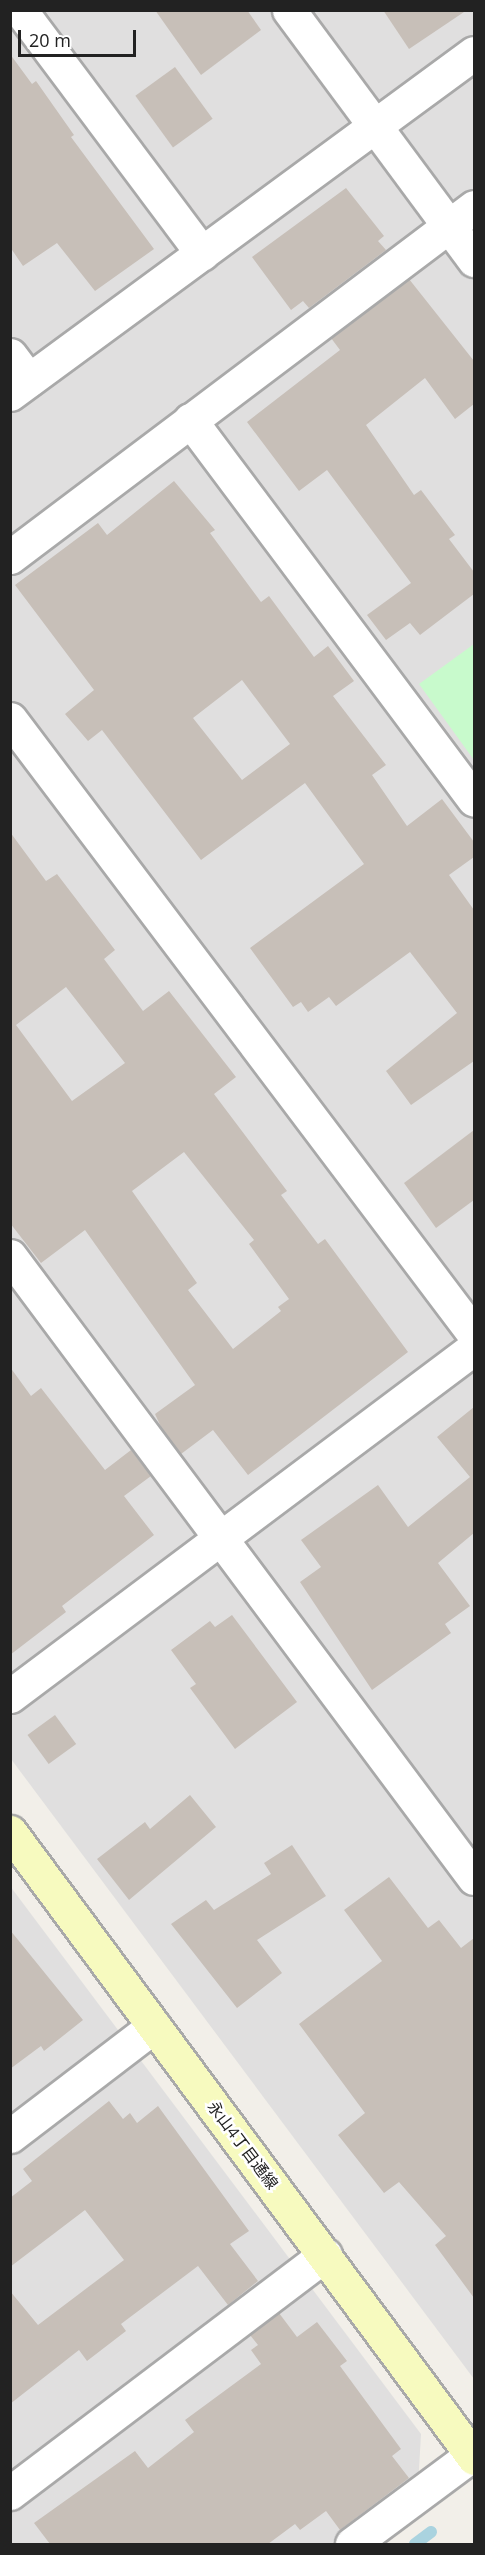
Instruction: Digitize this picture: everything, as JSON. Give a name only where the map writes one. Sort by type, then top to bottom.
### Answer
[{"type":"street","points":[[20,10],[202,253]]},
{"type":"street","points":[[289,10],[376,126],[462,217],[474,260]]},
{"type":"street","points":[[17,376],[202,253],[474,53]]},
{"type":"street","points":[[10,557],[462,217]]},
{"type":"street","points":[[190,420],[474,800]]},
{"type":"street","points":[[10,719],[474,1334]]},
{"type":"street","points":[[10,1256],[474,1878]]},
{"type":"street","points":[[10,1696],[474,1348]]},
{"type":"street","name":"永山4丁目通線","points":[[10,1832],[473,2457]]},
{"type":"street","points":[[10,2136],[154,2026]]},
{"type":"street","points":[[10,2493],[325,2255]]},
{"type":"street","points":[[352,2544],[473,2457]]},
{"type":"shaded area","points":[[11,11],[474,11],[474,2379],[11,1759]]},
{"type":"shaded area","points":[[10,1886],[421,2434],[418,2486],[340,2544],[11,2544]]},
{"type":"green space","points":[[474,644],[474,760],[419,684]]},
{"type":"building","points":[[155,10],[247,10],[261,30],[201,75]]},
{"type":"building","points":[[383,10],[467,10],[409,49]]},
{"type":"building","points":[[10,54],[32,84],[36,81],[74,135],[71,137],[154,249],[95,291],[57,243],[23,266],[10,247]]},
{"type":"building","points":[[175,67],[213,119],[173,148],[135,96]]},
{"type":"building","points":[[346,188],[384,236],[378,241],[386,250],[309,308],[303,301],[291,310],[252,257]]},
{"type":"building","points":[[409,279],[474,361],[474,404],[455,419],[425,378],[366,425],[414,495],[421,490],[455,535],[449,539],[474,572],[474,594],[420,635],[410,623],[386,640],[367,615],[411,583],[327,470],[299,491],[247,422],[340,350],[331,338]]},
{"type":"building","points":[[174,481],[215,530],[210,533],[261,602],[269,596],[314,657],[328,646],[354,681],[333,696],[386,765],[372,775],[407,826],[442,799],[474,842],[474,857],[449,875],[474,910],[474,1061],[411,1105],[386,1071],[457,1013],[410,952],[336,1006],[329,997],[308,1012],[301,1002],[293,1007],[250,948],[364,864],[305,783],[201,860],[102,730],[88,741],[65,714],[94,690],[15,585],[98,523],[107,535]],"holes":[[[242,680],[290,744],[242,780],[193,718]]]},
{"type":"building","points":[[10,832],[46,881],[57,874],[115,950],[104,959],[143,1011],[169,991],[236,1077],[214,1094],[287,1191],[281,1195],[318,1244],[325,1239],[408,1352],[248,1475],[213,1430],[181,1454],[161,1427],[155,1414],[195,1385],[85,1230],[41,1263],[10,1223]],"holes":[[[66,987],[125,1063],[72,1101],[16,1025]],[[184,1152],[254,1240],[249,1244],[289,1299],[278,1307],[281,1311],[233,1349],[188,1290],[197,1283],[132,1191]]]},
{"type":"building","points":[[474,1130],[474,1200],[436,1228],[404,1183]]},
{"type":"building","points":[[10,1367],[31,1396],[41,1388],[105,1470],[131,1450],[151,1476],[124,1496],[154,1535],[62,1606],[66,1612],[10,1655]]},
{"type":"building","points":[[474,1407],[474,1533],[438,1563],[470,1606],[445,1624],[451,1633],[372,1690],[300,1582],[321,1567],[301,1540],[378,1485],[408,1527],[470,1477],[437,1437]]},
{"type":"building","points":[[232,1615],[297,1702],[235,1749],[190,1688],[196,1684],[171,1650],[210,1621],[215,1627]]},
{"type":"building","points":[[55,1715],[76,1744],[49,1764],[27,1735]]},
{"type":"building","points":[[190,1795],[216,1827],[129,1900],[97,1859],[145,1822],[150,1829]]},
{"type":"building","points":[[292,1845],[326,1896],[257,1940],[282,1973],[237,2008],[171,1924],[206,1900],[214,1910],[271,1874],[264,1863]]},
{"type":"building","points":[[389,1877],[428,1928],[439,1920],[461,1948],[474,1938],[474,2298],[435,2245],[446,2236],[399,2182],[384,2193],[338,2135],[365,2113],[299,2024],[382,1961],[344,1910]]},
{"type":"building","points":[[10,1930],[83,2020],[44,2051],[41,2046],[10,2069]]},
{"type":"building","points":[[109,2101],[123,2119],[130,2113],[137,2123],[158,2106],[249,2231],[230,2244],[258,2281],[228,2305],[198,2266],[121,2324],[126,2331],[87,2361],[79,2350],[10,2404],[10,2291],[38,2325],[124,2260],[85,2210],[10,2267],[10,2198],[32,2181],[23,2169]]},
{"type":"building","points":[[279,2313],[297,2337],[317,2322],[347,2361],[340,2366],[401,2449],[392,2456],[409,2478],[340,2530],[326,2511],[300,2530],[295,2524],[268,2544],[50,2544],[34,2523],[135,2451],[148,2468],[194,2432],[185,2420],[261,2364],[251,2350],[258,2345],[250,2335]]},
{"type":"waterway","points":[[415,2544],[431,2532]]}]
